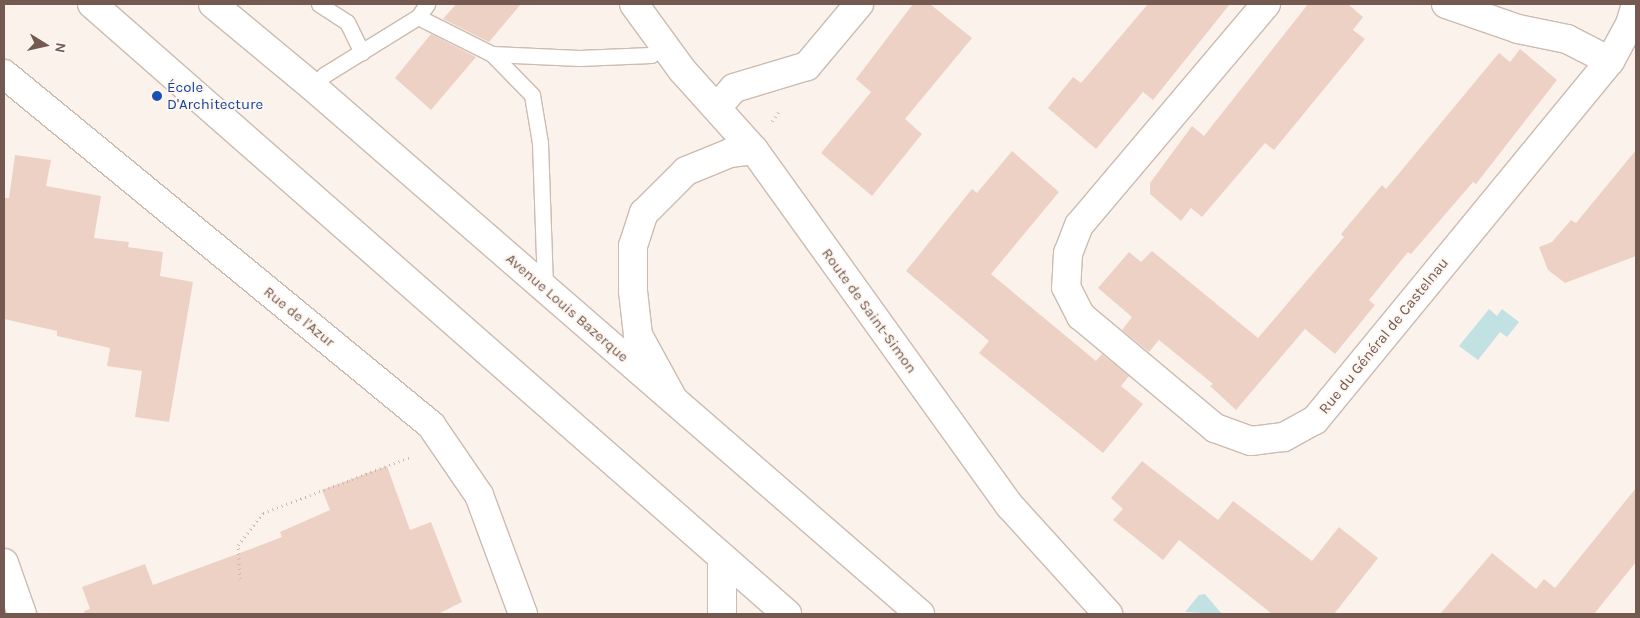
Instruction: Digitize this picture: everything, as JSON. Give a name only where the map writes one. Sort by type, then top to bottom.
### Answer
[{"type":"street","points":[[92,4],[722,559],[787,614]]},
{"type":"street","name":"Avenue Louis Bazerque","points":[[213,4],[237,14],[314,87],[676,404],[920,614]]},
{"type":"street","name":"Route de Saint-Simon","points":[[634,4],[682,70],[754,150],[1010,506],[1108,614]]},
{"type":"street","points":[[717,108],[734,88],[807,66],[859,4]]},
{"type":"street","name":"Rue du Général de Castelnau","points":[[1266,4],[1079,225],[1068,254],[1066,287],[1081,316],[1214,428],[1251,441],[1284,437],[1315,420],[1610,61],[1630,24],[1636,4]]},
{"type":"street","points":[[1449,6],[1518,30],[1567,40],[1610,61]]},
{"type":"street","name":"Rue de l'Azur","points":[[6,78],[431,425],[479,495],[523,614]]},
{"type":"street","points":[[676,404],[638,335],[633,291],[633,246],[644,213],[686,171],[730,153],[754,150]]},
{"type":"street","points":[[722,559],[722,614]]},
{"type":"street","points":[[4,563],[22,614]]},
{"type":"lane","points":[[319,4],[347,22],[362,53]]},
{"type":"lane","points":[[314,87],[324,75],[418,17],[427,4]]},
{"type":"lane","points":[[418,17],[492,54],[532,96],[540,144],[545,288]]},
{"type":"lane","points":[[492,54],[579,58],[651,54],[664,44]]},
{"type":"path","points":[[754,150],[807,66]]},
{"type":"path","points":[[240,579],[238,545],[263,513],[444,444]]},
{"type":"water","points":[[1489,309],[1497,316],[1502,309],[1519,322],[1507,337],[1500,332],[1478,360],[1459,346]]},
{"type":"water","points":[[1205,594],[1222,614],[1185,612],[1199,595]]},
{"type":"building","points":[[456,4],[521,4],[489,42],[443,19]]},
{"type":"building","points":[[913,4],[930,4],[972,38],[905,119],[922,134],[872,196],[821,153],[871,92],[856,79]]},
{"type":"building","points":[[1148,4],[1230,4],[1153,100],[1143,92],[1096,149],[1048,108],[1073,77],[1081,83]]},
{"type":"building","points":[[1308,4],[1348,4],[1363,17],[1353,30],[1365,39],[1274,150],[1265,143],[1202,217],[1191,208],[1181,221],[1150,194],[1150,183],[1192,126],[1204,136]]},
{"type":"building","points":[[431,34],[476,57],[431,110],[395,78]]},
{"type":"building","points":[[1520,49],[1557,80],[1476,184],[1473,182],[1411,254],[1408,252],[1369,300],[1375,305],[1335,354],[1305,329],[1236,410],[1210,386],[1213,384],[1159,340],[1149,352],[1122,330],[1132,317],[1098,288],[1129,252],[1141,262],[1152,251],[1258,338],[1344,237],[1341,234],[1382,185],[1386,189],[1499,53],[1510,62]]},
{"type":"building","points":[[1636,150],[1636,256],[1565,283],[1548,270],[1539,247],[1552,242],[1571,220],[1576,223]]},
{"type":"building","points":[[1012,151],[1059,192],[991,274],[1096,361],[1102,354],[1129,376],[1121,386],[1143,404],[1103,453],[979,353],[989,341],[906,271],[972,189],[977,193]]},
{"type":"building","points":[[15,155],[51,160],[46,186],[101,196],[94,238],[129,242],[128,247],[163,252],[160,276],[193,282],[169,422],[135,417],[142,371],[107,366],[110,348],[57,336],[57,331],[4,319],[4,198],[9,198]]},
{"type":"building","points":[[1142,461],[1218,520],[1233,501],[1312,561],[1339,527],[1378,558],[1334,614],[1272,614],[1179,540],[1163,560],[1113,520],[1123,509],[1111,498]]},
{"type":"building","points":[[387,466],[410,530],[431,522],[462,602],[438,614],[85,614],[84,611],[90,609],[82,587],[145,564],[153,585],[282,537],[280,532],[330,510],[322,490]]},
{"type":"building","points":[[1636,488],[1636,562],[1594,614],[1440,614],[1492,553],[1536,589],[1544,579],[1555,588]]},
{"type":"place","name":"École D'Architecture","points":[[157,96]]}]
